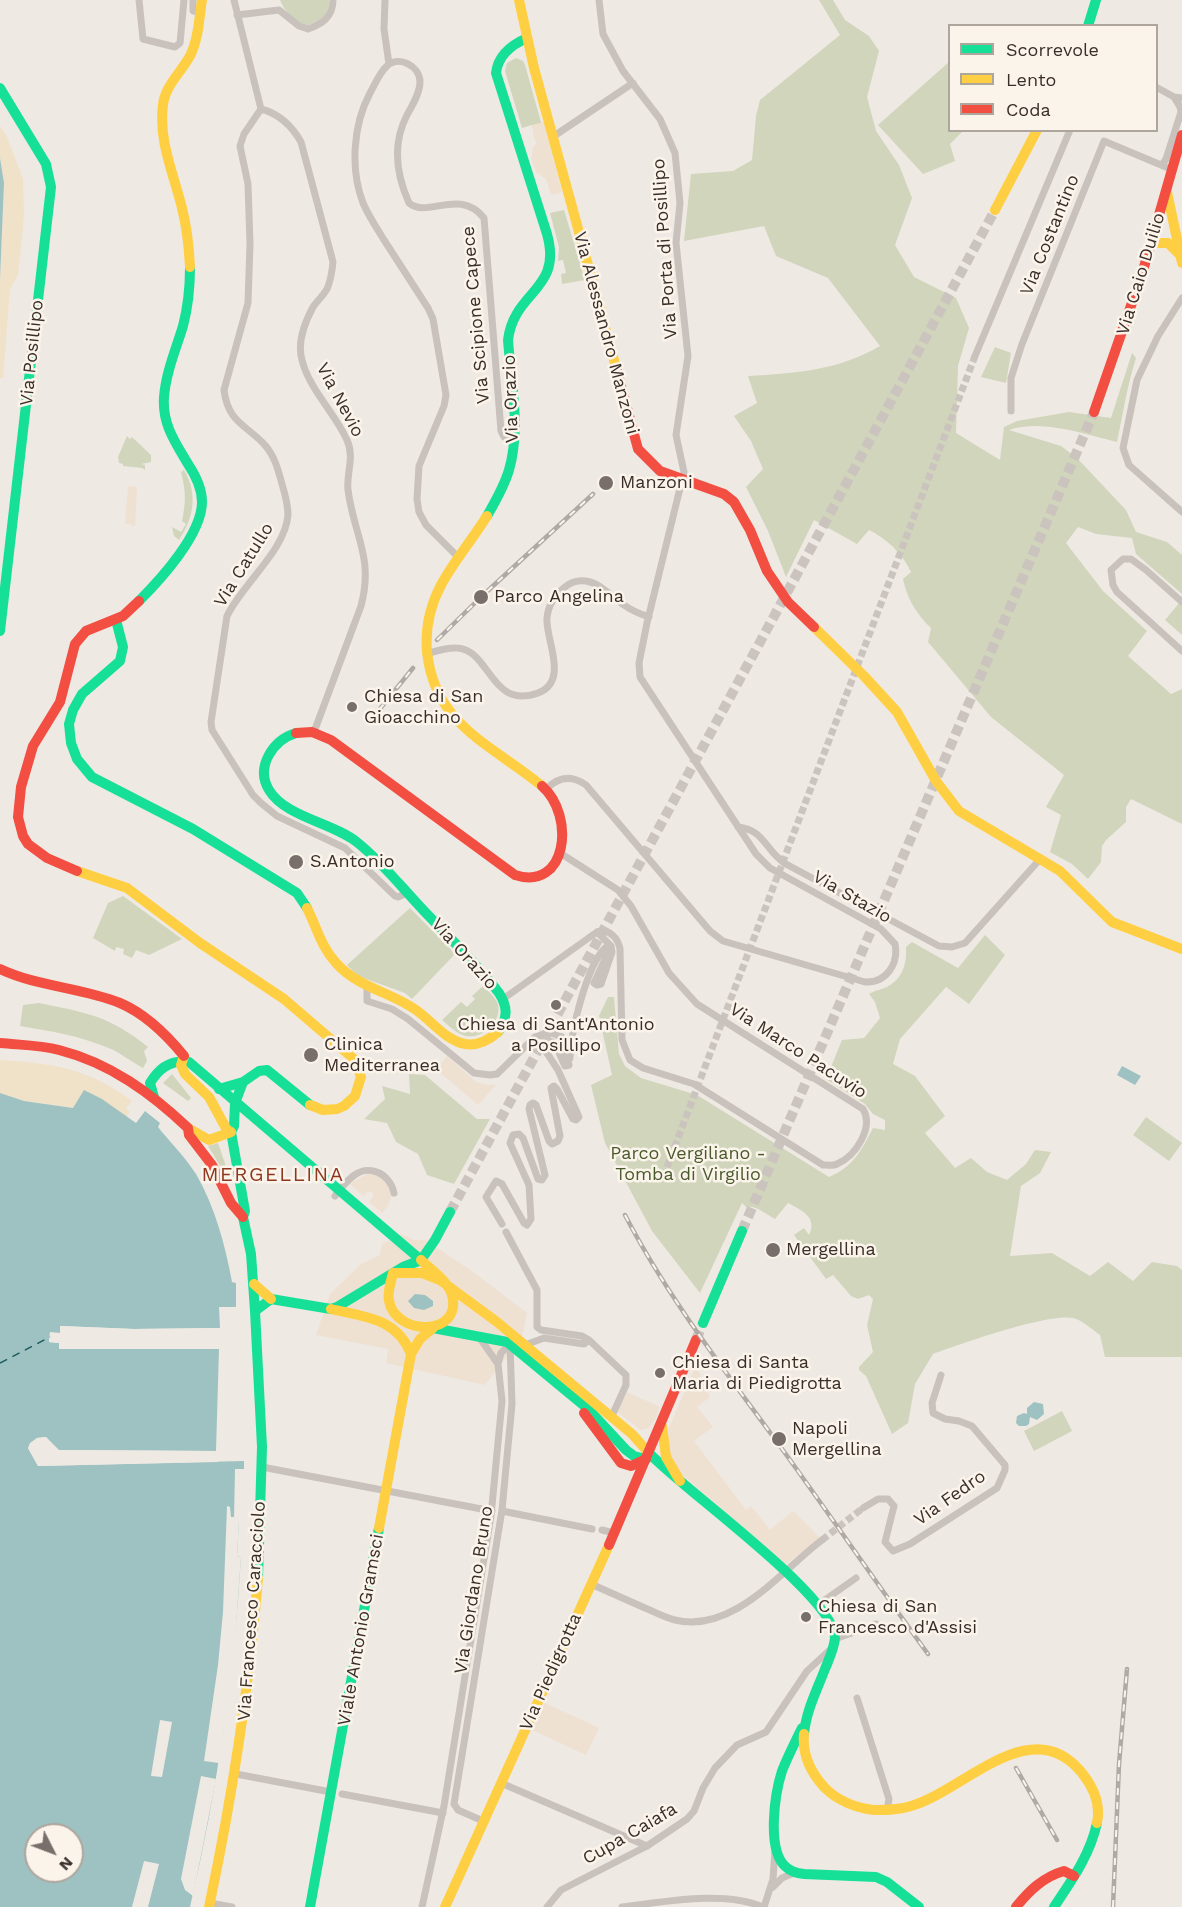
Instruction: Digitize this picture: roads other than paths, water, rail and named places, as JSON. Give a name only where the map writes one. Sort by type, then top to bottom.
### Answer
[{"type":"street","points":[[139,0],[143,39],[175,47],[180,43],[184,0]]},
{"type":"street","points":[[193,0],[193,11],[200,13]]},
{"type":"street","points":[[202,0],[195,43],[190,56],[167,88],[162,110],[164,135],[185,219],[189,246],[190,281],[186,316],[164,393],[164,415],[171,434],[197,478],[202,500],[199,520],[191,538],[138,603],[116,620],[105,625],[90,627],[83,632],[75,644],[60,703],[29,756],[16,809],[19,830],[29,846],[37,853],[126,888],[200,943],[284,999],[354,1059],[361,1077],[355,1096],[344,1106],[323,1110],[311,1105],[267,1070],[259,1071],[243,1082],[219,1089]]},
{"type":"street","points":[[234,0],[261,109]]},
{"type":"street","points":[[275,0],[279,10],[299,26],[308,29],[326,20],[333,9],[333,0]]},
{"type":"street","points":[[385,0],[384,30],[389,64]]},
{"type":"street","name":"Via Alessandro Manzoni","points":[[519,0],[527,38],[638,449],[660,471],[724,494],[734,502],[750,530],[767,571],[788,602],[864,676],[897,712],[936,781],[959,811],[1060,871],[1112,922],[1182,949]]},
{"type":"street","name":"Via Porta di Posillipo","points":[[598,0],[603,34],[623,71],[660,119],[675,153],[680,203],[676,243],[688,356],[676,435],[684,472],[682,479]]},
{"type":"street","points":[[1089,24],[1096,0]]},
{"type":"street","points":[[237,15],[279,10]]},
{"type":"street","name":"Via Orazio","points":[[527,38],[512,46],[500,57],[496,65],[496,73],[547,234],[551,257],[550,267],[513,317],[509,326],[514,439],[513,456],[505,483],[439,589],[432,607],[425,640],[431,676],[439,698],[471,733],[546,789],[558,806],[564,828],[560,853]]},
{"type":"street","name":"Via Scipione Capece","points":[[458,557],[426,525],[418,506],[419,466],[444,406],[446,395],[433,320],[428,308],[363,204],[355,165],[357,133],[362,111],[383,71],[389,64],[398,61],[413,67],[420,78],[419,88],[400,129],[398,145],[399,178],[409,203],[417,207],[465,204],[476,209],[484,218],[501,431],[504,437],[514,439]]},
{"type":"street","points":[[554,136],[633,83]]},
{"type":"street","name":"Via Posillipo","points":[[0,87],[46,164],[51,187],[0,631]]},
{"type":"street","points":[[1158,88],[1178,97],[1181,110],[1166,159],[1162,165]]},
{"type":"street","name":"Via Nevio","points":[[261,109],[285,120],[301,142],[333,262],[332,275],[327,289],[313,307],[304,327],[301,359],[348,442],[352,462],[348,488],[366,569],[366,586],[361,606],[314,732]]},
{"type":"street","name":"Via Catullo","points":[[261,109],[244,134],[240,146],[248,184],[250,244],[248,303],[224,390],[230,414],[263,443],[276,463],[288,514],[280,540],[234,602],[227,616],[211,722],[212,730],[253,795],[267,809],[345,848],[395,896],[407,893]]},
{"type":"street","points":[[995,210],[1036,132]]},
{"type":"street","points":[[975,356],[1069,132]]},
{"type":"street","name":"Via Caio Duilio","points":[[1094,412],[1122,338],[1152,243],[1182,135]]},
{"type":"street","name":"Via Costantino","points":[[1011,411],[1011,378],[1022,344],[1104,141],[1173,170]]},
{"type":"street","points":[[1167,192],[1180,259]]},
{"type":"street","points":[[1152,243],[1168,243],[1180,259]]},
{"type":"street","points":[[1182,298],[1158,336],[1137,380],[1123,448],[1129,465],[1182,512]]},
{"type":"street","name":"Via Stazio","points":[[546,789],[555,781],[567,777],[575,778],[586,785],[710,931],[723,942],[865,982],[873,983],[887,974],[892,966],[896,957],[895,944],[889,936],[871,922],[770,868],[756,854],[642,682],[639,663],[682,479]]},
{"type":"street","points":[[1182,602],[1131,559],[1123,559],[1111,570],[1113,585],[1117,592],[1182,651]]},
{"type":"street","points":[[426,654],[459,648],[472,653],[502,689],[514,694],[525,695],[540,692],[548,687],[551,681],[555,669],[555,657],[547,621],[549,610],[560,591],[569,584],[578,580],[590,582],[630,609],[649,617]]},
{"type":"street","name":"Via Orazio","points":[[116,620],[123,647],[120,661],[82,694],[69,724],[71,743],[77,759],[92,777],[193,829],[297,893],[309,908],[319,938],[327,953],[350,976],[367,988],[412,1006],[453,1039],[470,1044],[486,1041],[499,1030],[507,1015],[503,999],[488,979],[352,837],[283,804],[268,790],[264,770],[267,758],[274,746],[298,732],[314,732]]},
{"type":"street","points":[[314,732],[339,745],[514,875],[528,879],[543,875],[560,853]]},
{"type":"street","points":[[738,827],[754,830],[769,850],[784,863],[939,946],[952,947],[965,943],[1041,858]]},
{"type":"street","name":"Via Marco Pacuvio","points":[[560,853],[618,890],[631,906],[669,973],[697,1004],[862,1109],[868,1120],[858,1145],[836,1165],[823,1165],[694,1084],[637,1065],[627,1056],[622,1040],[619,943],[606,932],[597,933]]},
{"type":"street","points":[[503,999],[597,933],[609,943],[612,952],[601,984],[597,985],[594,982],[607,955],[605,948],[587,982],[573,1024],[569,1065]]},
{"type":"street","points":[[0,969],[21,979],[119,1003],[139,1013],[165,1034],[184,1056],[181,1065],[185,1074],[210,1097],[227,1130],[231,1132]]},
{"type":"street","points":[[367,988],[368,1002],[400,1013],[477,1074],[497,1074],[539,1034],[549,1032],[561,1036],[569,1065]]},
{"type":"street","name":"Via Francesco Caracciolo","points":[[0,1043],[60,1050],[101,1065],[154,1097],[188,1128],[189,1135],[217,1174],[237,1213],[243,1217]]},
{"type":"street","points":[[556,1046],[565,1066],[569,1065]]},
{"type":"street","points":[[545,1050],[558,1070],[579,1117],[576,1120],[573,1119],[557,1089],[554,1086],[551,1088],[560,1136],[558,1141],[552,1144],[536,1106],[533,1103],[530,1105],[529,1111],[545,1175],[542,1180],[537,1178],[523,1138],[519,1134],[513,1135],[510,1143],[529,1185],[531,1219],[528,1224],[524,1223],[502,1184],[496,1181],[486,1196],[537,1290],[536,1324],[539,1329],[582,1336],[626,1375],[626,1385],[611,1418]]},
{"type":"street","points":[[154,1097],[150,1083],[154,1075],[167,1063],[189,1062],[338,1193],[421,1260],[450,1292],[453,1306],[445,1322],[420,1339],[411,1353]]},
{"type":"street","points":[[235,1103],[243,1082]]},
{"type":"street","name":"Via Francesco Caracciolo","points":[[209,1905],[236,1774],[251,1659],[262,1467],[258,1308],[251,1254],[243,1217],[245,1211],[231,1132],[234,1126],[235,1103]]},
{"type":"street","points":[[188,1128],[209,1140],[231,1132]]},
{"type":"street","points":[[338,1193],[352,1177],[360,1172],[380,1173],[392,1183],[394,1192]]},
{"type":"street","points":[[331,1309],[393,1273],[421,1260],[450,1212]]},
{"type":"street","points":[[703,1323],[742,1231]]},
{"type":"street","points":[[393,1273],[428,1274],[440,1280],[626,1430],[647,1456],[662,1465],[819,1604],[832,1625],[834,1642],[803,1730],[808,1766]]},
{"type":"street","points":[[393,1273],[390,1306],[399,1319],[417,1327],[499,1339],[517,1344],[591,1412],[613,1438],[631,1454],[647,1456]]},
{"type":"street","points":[[390,1292],[399,1280],[414,1273]]},
{"type":"street","points":[[254,1284],[271,1299],[331,1309],[389,1324],[402,1335],[411,1353]]},
{"type":"street","points":[[258,1308],[271,1299]]},
{"type":"street","points":[[478,1336],[498,1365]]},
{"type":"street","points":[[422,1907],[443,1813],[492,1511],[502,1401],[498,1365],[501,1353],[517,1344],[541,1338],[584,1344],[589,1340]]},
{"type":"street","name":"Via Piedigrotta","points":[[445,1907],[614,1533],[696,1340]]},
{"type":"street","name":"Via Giordano Bruno","points":[[483,1821],[458,1810],[454,1804],[502,1511],[517,1344]]},
{"type":"street","name":"Viale Antonio Gramsci","points":[[310,1907],[337,1793],[411,1353]]},
{"type":"street","name":"Via Fedro","points":[[863,1508],[878,1499],[888,1499],[894,1506],[885,1542],[893,1551],[910,1544],[997,1488],[1005,1465],[993,1450],[972,1426],[945,1419],[933,1413],[932,1403],[941,1375]]},
{"type":"street","points":[[565,1389],[621,1464],[629,1466],[647,1456]]},
{"type":"street","points":[[663,1414],[662,1435],[665,1453],[680,1481]]},
{"type":"street","points":[[613,1438],[613,1432],[616,1429],[626,1430]]},
{"type":"street","points":[[262,1467],[492,1511]]},
{"type":"street","points":[[502,1511],[592,1528]]},
{"type":"street","points":[[602,1530],[614,1533]]},
{"type":"street","points":[[591,1584],[671,1620],[705,1621],[723,1615],[758,1595],[822,1540]]},
{"type":"street","points":[[819,1604],[856,1578]]},
{"type":"street","points":[[834,1642],[876,1624]]},
{"type":"street","name":"Cupa Caiafa","points":[[547,1907],[561,1890],[647,1846],[691,1815],[715,1768],[737,1745],[766,1732],[807,1671],[834,1642]]},
{"type":"street","points":[[857,1698],[889,1799],[887,1811]]},
{"type":"street","points":[[622,1907],[699,1899],[733,1900],[764,1907],[770,1892],[774,1870],[779,1786],[784,1769],[806,1720]]},
{"type":"street","points":[[784,1769],[794,1760],[802,1760],[823,1786],[837,1797],[859,1807],[887,1811],[918,1804],[1009,1754],[1036,1749],[1051,1751],[1068,1759],[1080,1769],[1090,1785],[1096,1799],[1098,1821],[1090,1848],[1054,1907]]},
{"type":"street","points":[[236,1774],[443,1813]]},
{"type":"street","points":[[501,1783],[647,1846]]},
{"type":"street","points":[[775,1845],[783,1865],[790,1870],[876,1877],[887,1882],[919,1907]]},
{"type":"street","points":[[1016,1907],[1049,1876],[1064,1871],[1074,1876]]},
{"type":"street","points":[[770,1892],[782,1878],[798,1872]]},
{"type":"street","points":[[209,1905],[232,1907]]},
{"type":"water","points":[[0,158],[4,183],[0,279]]},
{"type":"water","points":[[1122,1066],[1141,1076],[1135,1085],[1117,1075]]},
{"type":"water","points":[[84,1090],[102,1099],[136,1123],[145,1111],[160,1123],[158,1127],[196,1174],[209,1199],[232,1282],[236,1283],[236,1307],[219,1307],[220,1328],[134,1329],[60,1326],[60,1333],[50,1333],[49,1342],[59,1343],[60,1349],[219,1349],[216,1451],[58,1450],[46,1437],[37,1438],[28,1448],[38,1466],[244,1461],[244,1469],[235,1469],[234,1521],[239,1521],[237,1556],[241,1557],[229,1689],[216,1776],[190,1907],[0,1907],[0,1093],[24,1101],[73,1108]]},
{"type":"water","points":[[415,1294],[425,1295],[433,1301],[433,1306],[424,1310],[414,1308],[408,1301]]},
{"type":"water","points":[[1034,1402],[1043,1404],[1044,1414],[1037,1420],[1030,1417],[1029,1424],[1019,1426],[1016,1423],[1017,1416],[1027,1414],[1027,1408]]},
{"type":"tunnel","points":[[450,1212],[995,210]]},
{"type":"tunnel","points":[[667,1167],[975,356]]},
{"type":"tunnel","points":[[742,1231],[1094,412]]},
{"type":"tunnel","points":[[545,1050],[545,1044],[549,1041],[556,1046]]},
{"type":"tunnel","points":[[696,1340],[703,1323]]},
{"type":"tunnel","points":[[822,1540],[863,1508]]},
{"type":"railway","points":[[437,640],[593,494]]},
{"type":"railway","points":[[379,710],[413,668]]},
{"type":"railway","points":[[625,1215],[641,1245],[696,1331],[928,1654]]},
{"type":"railway","points":[[1113,1907],[1119,1764],[1127,1669]]},
{"type":"railway","points":[[1016,1768],[1057,1840]]},
{"type":"place","name":"Manzoni","points":[[606,483]]},
{"type":"place","name":"Parco Angelina","points":[[481,597]]},
{"type":"place","name":"Chiesa di San Gioacchino","points":[[352,707]]},
{"type":"place","name":"S.Antonio","points":[[296,862]]},
{"type":"place","name":"Chiesa di Sant'Antonio a Posillipo","points":[[556,1005]]},
{"type":"place","name":"Clinica Mediterranea","points":[[311,1055]]},
{"type":"place","name":"Mergellina","points":[[773,1250]]},
{"type":"place","name":"Chiesa di Santa Maria di Piedigrotta","points":[[660,1373]]},
{"type":"place","name":"Napoli Mergellina","points":[[779,1439]]},
{"type":"place","name":"Chiesa di San Francesco d'Assisi","points":[[806,1617]]},
{"type":"district","name":"MERGELLINA","points":[[273,1175]]},
{"type":"park label","name":"Parco Vergiliano - Tomba di Virgilio","points":[[688,1164]]}]
